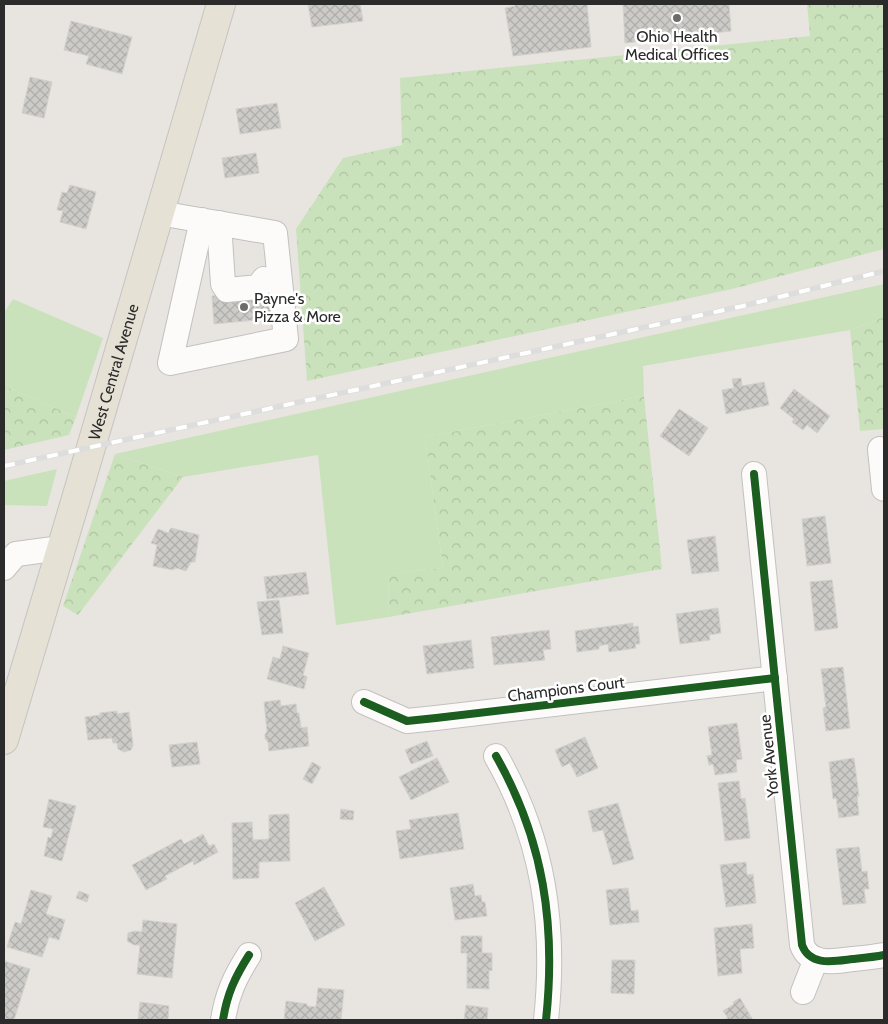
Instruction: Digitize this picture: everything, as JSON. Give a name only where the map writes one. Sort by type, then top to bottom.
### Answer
[{"type":"main road","name":"West Central Avenue","points":[[4,740],[220,4]]},
{"type":"street","points":[[159,213],[210,221],[275,233],[272,278],[286,339],[170,363],[210,221]]},
{"type":"street","points":[[210,221],[223,284],[228,290],[258,287],[272,278]]},
{"type":"street","points":[[880,449],[884,489]]},
{"type":"street","name":"York Avenue","points":[[754,474],[802,945],[809,956],[816,959]]},
{"type":"street","points":[[4,568],[16,554],[61,548]]},
{"type":"street","name":"Champions Court","points":[[364,702],[407,720],[774,678]]},
{"type":"street","points":[[496,756],[505,771],[531,834],[542,880],[546,902],[550,955],[549,996],[546,1020]]},
{"type":"street","points":[[223,1020],[230,989],[249,955]]},
{"type":"street","points":[[803,992],[816,959],[829,962],[884,955]]},
{"type":"green space","points":[[807,4],[884,4],[884,249],[732,289],[307,381],[296,229],[343,158],[402,145],[400,78],[810,36]]},
{"type":"green space","points":[[884,284],[884,317],[850,330],[643,366],[644,396],[425,437],[443,568],[388,574],[389,617],[336,625],[318,455],[183,477],[115,454]]},
{"type":"green space","points":[[13,299],[103,338],[76,417],[4,386],[4,313]]},
{"type":"green space","points":[[884,317],[884,429],[860,431],[850,330]]},
{"type":"green space","points":[[4,386],[76,417],[69,435],[4,450]]},
{"type":"green space","points":[[644,396],[662,569],[389,617],[388,574],[443,568],[425,437]]},
{"type":"green space","points":[[115,454],[183,477],[78,615],[63,606]]},
{"type":"green space","points":[[57,469],[47,506],[4,505],[4,481]]},
{"type":"building","points":[[308,4],[360,4],[363,21],[312,27]]},
{"type":"building","points":[[515,4],[587,4],[591,47],[513,56],[505,8],[515,6]]},
{"type":"building","name":"Ohio Health Medical Offices","points":[[623,4],[729,4],[731,31],[625,43]]},
{"type":"building","points":[[71,21],[132,37],[122,74],[86,64],[89,56],[64,50]]},
{"type":"building","points":[[30,77],[52,82],[44,118],[22,113]]},
{"type":"building","points":[[277,103],[281,128],[240,134],[236,109]]},
{"type":"building","points":[[256,153],[259,173],[225,178],[222,158]]},
{"type":"building","points":[[70,185],[96,192],[86,229],[60,222],[63,211],[57,210],[62,192],[67,193]]},
{"type":"building","name":"Payne's Pizza & More","points":[[273,291],[276,318],[214,324],[212,296]]},
{"type":"building","points":[[741,378],[742,386],[764,382],[769,405],[726,414],[722,390],[734,388],[732,379]]},
{"type":"building","points":[[794,389],[830,416],[817,433],[807,425],[803,430],[792,422],[794,419],[780,408]]},
{"type":"building","points":[[679,409],[708,428],[689,456],[660,436]]},
{"type":"building","points":[[825,516],[831,563],[807,566],[802,519]]},
{"type":"building","points":[[171,528],[199,535],[195,562],[191,562],[186,571],[153,566],[157,545],[151,543],[158,529],[168,533]]},
{"type":"building","points":[[715,536],[719,571],[692,574],[687,540]]},
{"type":"building","points":[[306,572],[309,594],[267,599],[264,577]]},
{"type":"building","points":[[832,580],[838,628],[815,631],[810,582]]},
{"type":"building","points":[[279,600],[283,633],[262,635],[257,602]]},
{"type":"building","points":[[718,608],[721,633],[709,635],[710,640],[680,644],[676,614]]},
{"type":"building","points":[[633,623],[633,627],[638,626],[640,644],[635,644],[636,648],[609,652],[608,644],[599,646],[599,649],[577,652],[575,631]]},
{"type":"building","points":[[549,630],[551,649],[543,650],[545,660],[494,665],[491,637]]},
{"type":"building","points":[[471,640],[474,668],[427,674],[423,646]]},
{"type":"building","points":[[283,646],[309,653],[303,675],[307,677],[304,689],[267,679],[273,657],[280,659]]},
{"type":"building","points":[[843,667],[850,728],[826,731],[823,708],[826,707],[821,669]]},
{"type":"building","points":[[280,700],[281,706],[296,704],[301,728],[307,727],[309,746],[269,751],[268,742],[265,739],[267,732],[264,702]]},
{"type":"building","points":[[117,711],[117,714],[129,712],[133,745],[131,750],[124,752],[118,749],[117,743],[113,743],[112,738],[88,740],[85,717]]},
{"type":"building","points":[[737,723],[742,759],[736,760],[737,772],[715,775],[713,764],[709,765],[707,756],[712,755],[708,727]]},
{"type":"building","points":[[585,737],[598,768],[577,777],[570,763],[562,767],[555,750]]},
{"type":"building","points":[[427,741],[433,756],[411,764],[405,750]]},
{"type":"building","points":[[197,742],[200,764],[172,767],[169,745]]},
{"type":"building","points":[[437,758],[449,782],[411,800],[399,777]]},
{"type":"building","points":[[854,758],[859,796],[857,796],[859,815],[839,818],[836,798],[833,799],[829,762]]},
{"type":"building","points":[[312,762],[321,767],[312,784],[303,779]]},
{"type":"building","points":[[739,781],[741,799],[745,798],[750,838],[725,841],[718,783]]},
{"type":"building","points":[[49,799],[76,806],[62,861],[44,856],[48,837],[51,838],[53,829],[43,827]]},
{"type":"building","points":[[618,803],[634,859],[613,865],[603,830],[593,832],[588,811]]},
{"type":"building","points":[[341,809],[354,811],[353,820],[340,819]]},
{"type":"building","points":[[458,813],[464,849],[400,859],[396,831],[411,829],[409,820]]},
{"type":"building","points":[[289,814],[290,861],[259,862],[259,878],[233,879],[232,823],[252,822],[253,840],[269,839],[269,815]]},
{"type":"building","points":[[203,834],[209,846],[214,844],[218,852],[194,865],[193,861],[165,876],[167,879],[146,890],[132,865],[181,839],[184,844]]},
{"type":"building","points":[[859,847],[862,872],[867,871],[869,889],[864,889],[866,903],[843,905],[836,849]]},
{"type":"building","points":[[746,862],[747,875],[753,874],[756,903],[726,907],[720,865]]},
{"type":"building","points":[[473,884],[475,896],[481,895],[482,902],[485,902],[487,916],[455,920],[450,888]]},
{"type":"building","points":[[324,887],[345,925],[315,941],[295,903]]},
{"type":"building","points":[[628,888],[631,911],[638,910],[639,922],[610,925],[606,890]]},
{"type":"building","points":[[31,890],[52,896],[46,914],[65,920],[59,940],[49,937],[42,957],[7,947],[15,922],[21,924]]},
{"type":"building","points":[[79,891],[89,895],[87,902],[76,898]]},
{"type":"building","points":[[143,920],[177,924],[172,978],[137,974],[140,945],[134,945],[127,941],[128,933],[142,932]]},
{"type":"building","points":[[752,924],[754,948],[740,949],[742,973],[718,976],[714,928]]},
{"type":"building","points":[[461,936],[482,936],[482,953],[492,953],[492,971],[489,970],[489,989],[467,988],[467,953],[461,953]]},
{"type":"building","points":[[612,960],[635,960],[634,994],[611,993]]},
{"type":"building","points":[[4,961],[30,969],[14,1020],[4,1020]]},
{"type":"building","points":[[318,988],[344,990],[341,1020],[284,1020],[286,1001],[316,1007]]},
{"type":"building","points":[[740,998],[753,1020],[723,1020],[728,1018],[723,1011]]},
{"type":"building","points":[[140,1002],[169,1006],[168,1020],[138,1020]]},
{"type":"building","points":[[466,1005],[488,1008],[487,1020],[464,1020]]},
{"type":"railway","points":[[4,466],[743,306],[884,271]]},
{"type":"cycle path","points":[[754,474],[802,945],[811,957],[824,961],[884,955]]},
{"type":"cycle path","points":[[364,702],[407,721],[775,678]]},
{"type":"cycle path","points":[[496,756],[525,819],[536,852],[543,884],[549,951],[546,1020]]},
{"type":"cycle path","points":[[223,1020],[232,986],[249,955]]},
{"type":"place","name":"Ohio Health Medical Offices","points":[[677,18]]},
{"type":"place","name":"Payne's Pizza & More","points":[[244,307]]}]
